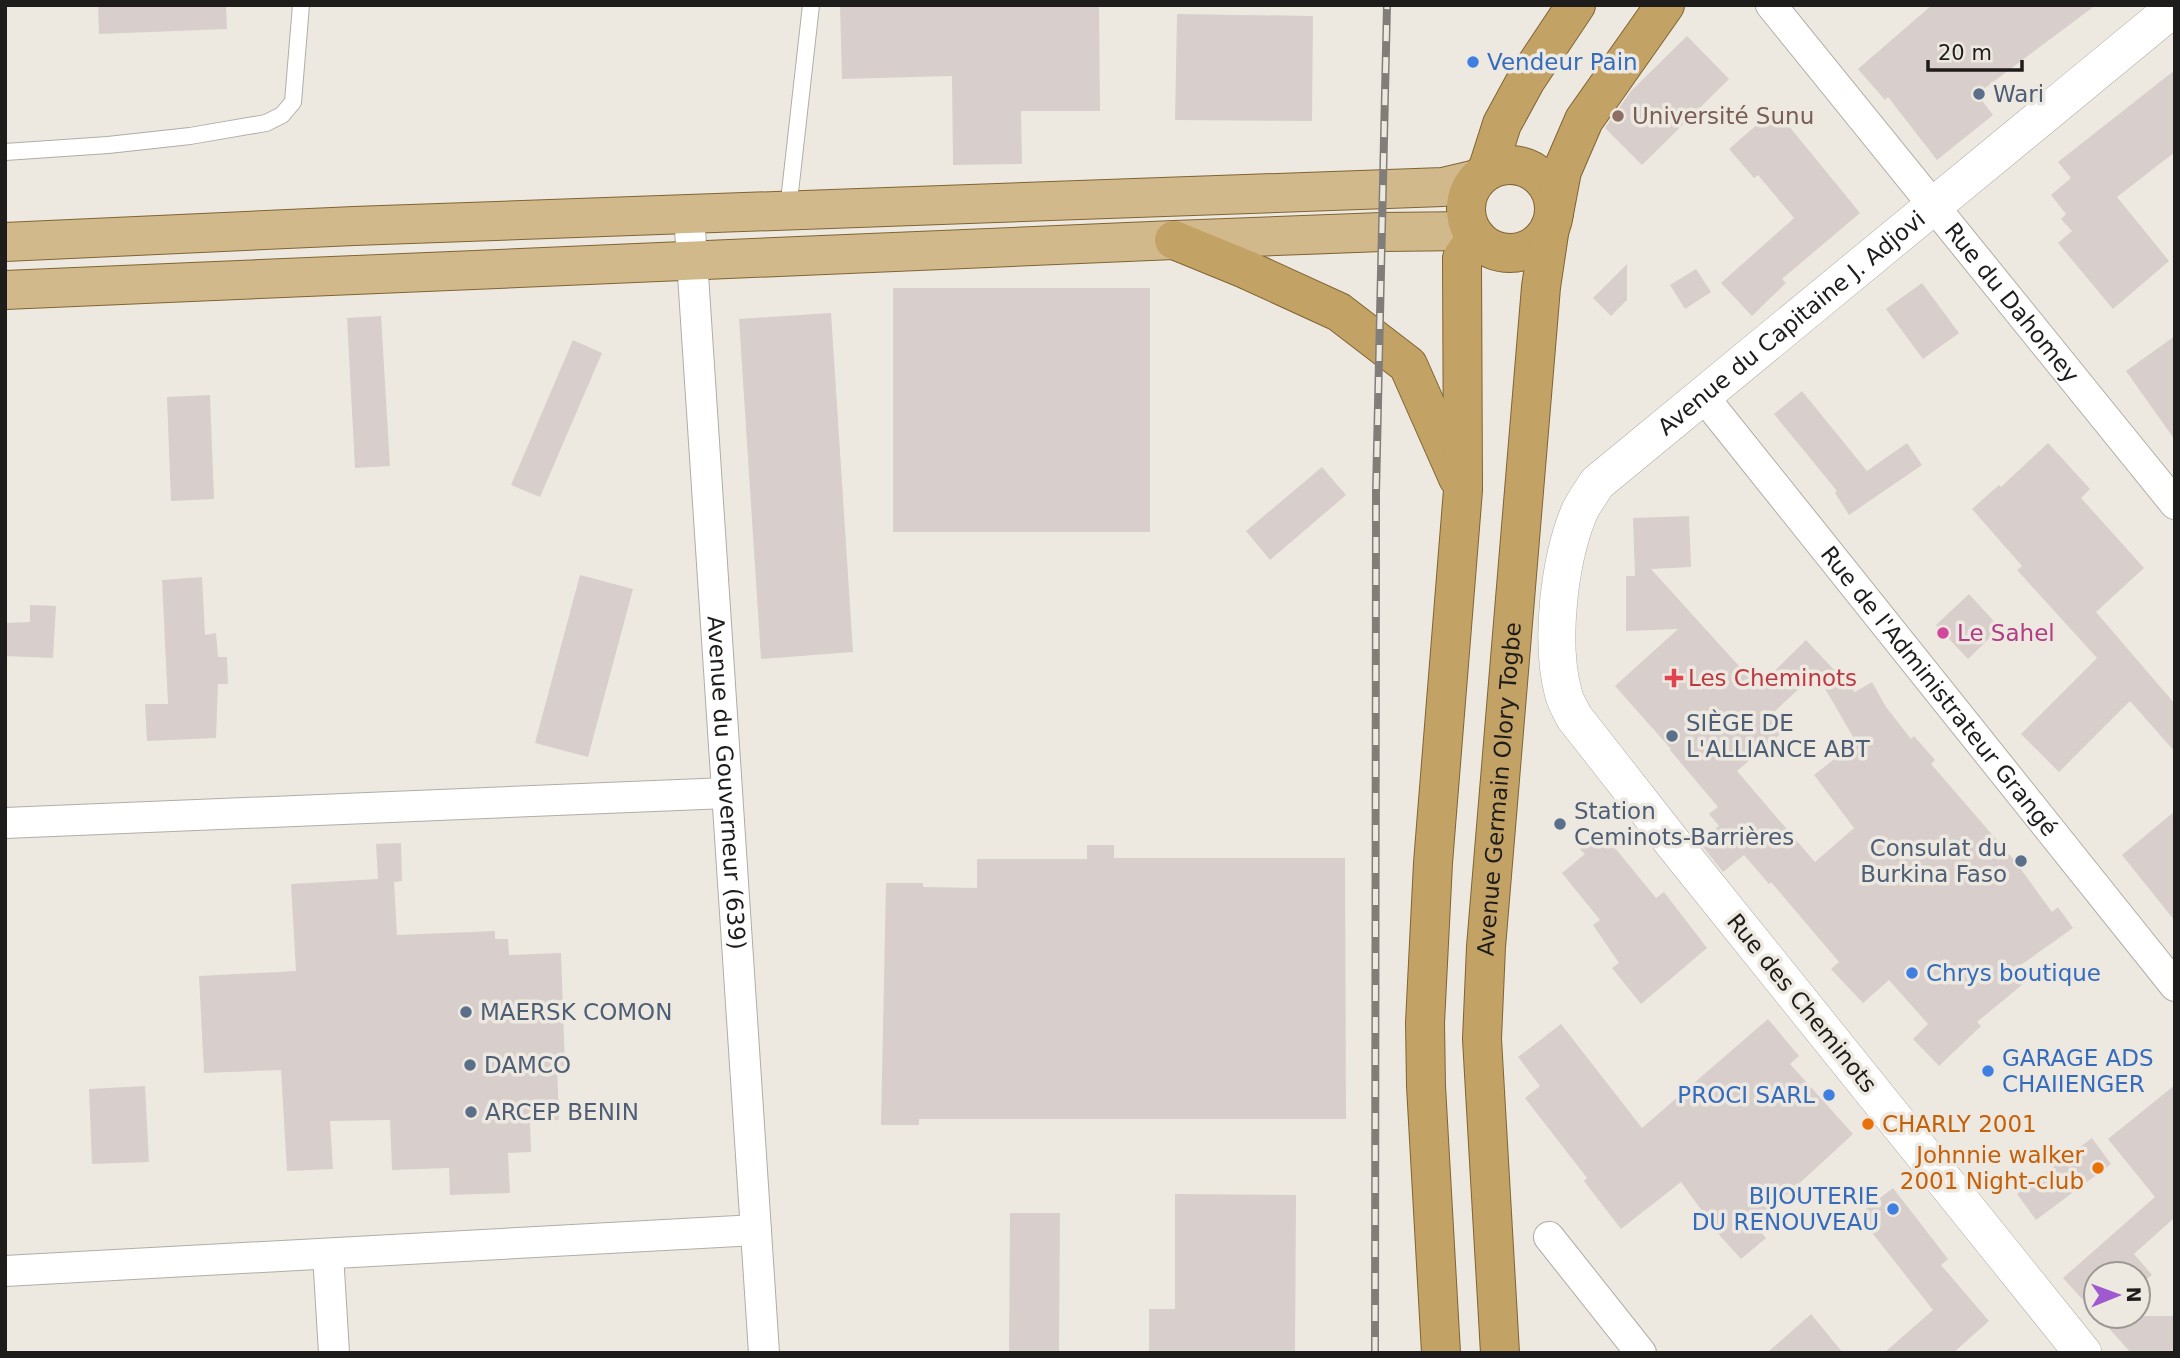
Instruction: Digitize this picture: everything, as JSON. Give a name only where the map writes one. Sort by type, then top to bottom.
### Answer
[{"type":"highway","points":[[1482,175],[1500,165],[1514,165],[1539,176],[1548,187],[1553,200],[1552,220],[1542,239],[1532,247],[1518,252],[1492,250],[1474,234],[1466,218],[1466,204],[1469,191],[1482,175],[1502,124],[1525,80],[1576,5]]},
{"type":"highway","name":"Avenue Germain Olory Togbe","points":[[1500,1353],[1482,1039],[1486,947],[1541,286],[1562,171],[1584,120],[1665,5]]},
{"type":"highway","points":[[1441,1353],[1425,1023],[1433,863],[1463,490],[1461,273],[1462,258],[1474,234]]},
{"type":"highway","points":[[1174,240],[1339,312],[1408,365],[1463,490]]},
{"type":"main road","points":[[5,242],[1443,187],[1482,175]]},
{"type":"main road","points":[[5,290],[1382,232],[1474,234]]},
{"type":"street","name":"Rue du Dahomey","points":[[1771,5],[2175,504]]},
{"type":"street","name":"Avenue du Capitaine J. Adjovi","points":[[1574,717],[1563,695],[1557,648],[1566,551],[1579,512],[1597,483],[2175,7]]},
{"type":"street","name":"Avenue du Gouverneur (639)","points":[[689,214],[764,1353]]},
{"type":"street","name":"Rue de l'Administrateur Grangé","points":[[1703,396],[2175,986]]},
{"type":"street","name":"Rue des Cheminots","points":[[1574,717],[2083,1353]]},
{"type":"street","points":[[5,823],[727,793]]},
{"type":"street","points":[[5,1271],[756,1230]]},
{"type":"street","points":[[1549,1237],[1641,1353]]},
{"type":"street","points":[[328,1254],[334,1353]]},
{"type":"lane","points":[[5,152],[121,144],[266,123],[282,115],[293,102],[301,5]]},
{"type":"lane","points":[[788,210],[811,5]]},
{"type":"building","points":[[98,5],[226,5],[227,29],[99,34]]},
{"type":"building","points":[[840,5],[1099,5],[1100,111],[1021,111],[1022,164],[953,165],[952,76],[842,79]]},
{"type":"building","points":[[1932,5],[2096,5],[1977,94],[1993,115],[1937,160],[1888,97],[1885,100],[1858,69]]},
{"type":"building","points":[[1177,14],[1313,16],[1312,121],[1175,120]]},
{"type":"building","points":[[1687,36],[1729,79],[1642,165],[1605,128],[1631,91]]},
{"type":"building","points":[[2175,70],[2175,152],[2117,197],[2169,261],[2113,309],[2058,243],[2072,231],[2061,219],[2066,214],[2051,195],[2071,178],[2058,162]]},
{"type":"building","points":[[1775,109],[1860,213],[1782,279],[1786,283],[1752,316],[1721,283],[1794,218],[1758,175],[1754,178],[1729,149]]},
{"type":"building","points":[[1627,264],[1627,300],[1611,316],[1593,298]]},
{"type":"building","points":[[1696,269],[1711,292],[1685,309],[1670,285]]},
{"type":"building","points":[[1922,283],[1959,333],[1923,359],[1886,309]]},
{"type":"building","points":[[893,288],[1150,288],[1150,532],[893,532]]},
{"type":"building","points":[[831,313],[853,652],[761,659],[739,319]]},
{"type":"building","points":[[381,316],[390,466],[355,468],[347,318]]},
{"type":"building","points":[[2175,336],[2175,440],[2126,371]]},
{"type":"building","points":[[573,340],[602,353],[540,497],[511,485]]},
{"type":"building","points":[[1802,391],[1867,471],[1907,443],[1922,465],[1849,515],[1835,493],[1837,491],[1774,414]]},
{"type":"building","points":[[210,395],[214,499],[171,501],[167,397]]},
{"type":"building","points":[[2048,443],[2090,489],[2081,498],[2144,568],[2096,612],[2175,704],[2175,752],[2130,701],[2059,772],[2021,734],[2097,658],[2017,570],[2022,566],[1972,509],[1999,485],[2001,487]]},
{"type":"building","points":[[1322,467],[1346,495],[1270,560],[1246,531]]},
{"type":"building","points":[[1689,516],[1691,567],[1651,569],[1758,687],[1806,640],[1855,692],[1872,682],[1886,707],[1911,739],[1914,736],[1935,760],[1931,764],[2015,861],[2052,912],[2058,907],[2073,928],[2018,967],[2028,980],[1977,1022],[1981,1026],[1939,1066],[1913,1039],[1928,1024],[1889,980],[1863,1003],[1831,969],[1839,962],[1771,882],[1769,884],[1744,855],[1723,872],[1699,842],[1719,826],[1709,814],[1718,807],[1615,686],[1678,629],[1626,631],[1626,576],[1635,576],[1633,518]],"holes":[[[1816,673],[1856,742],[1814,775],[1854,828],[1815,862],[1737,771],[1786,729],[1773,713]]]},
{"type":"building","points":[[580,575],[633,589],[588,757],[535,743]]},
{"type":"building","points":[[202,577],[205,635],[216,633],[218,657],[227,657],[228,684],[218,684],[216,738],[147,741],[145,704],[168,704],[162,580]]},
{"type":"building","points":[[1969,594],[2000,628],[1968,659],[1936,625]]},
{"type":"building","points":[[30,605],[56,606],[53,658],[5,656],[5,623],[30,622]]},
{"type":"building","points":[[2175,811],[2175,921],[2122,855]]},
{"type":"building","points":[[1601,831],[1656,898],[1664,892],[1707,948],[1641,1004],[1612,968],[1619,963],[1593,925],[1600,920],[1562,873],[1585,854],[1580,849]]},
{"type":"building","points":[[401,843],[402,881],[394,882],[397,935],[495,931],[495,939],[508,939],[509,955],[561,953],[565,1066],[557,1066],[559,1120],[530,1121],[531,1152],[508,1153],[510,1193],[450,1195],[449,1168],[392,1170],[390,1120],[330,1121],[333,1169],[287,1171],[281,1070],[204,1073],[199,976],[296,971],[291,884],[378,879],[376,844]]},
{"type":"building","points":[[1087,845],[1114,845],[1114,858],[1345,858],[1346,1119],[919,1119],[919,1125],[881,1125],[886,883],[977,888],[977,859],[1087,859]]},
{"type":"building","points":[[1768,1019],[1799,1056],[1790,1064],[1853,1134],[1755,1224],[1766,1238],[1741,1259],[1721,1237],[1681,1182],[1621,1229],[1584,1181],[1587,1178],[1525,1098],[1540,1086],[1518,1057],[1561,1024],[1642,1128]]},
{"type":"building","points":[[2175,1085],[2175,1221],[2173,1219],[2134,1254],[2139,1260],[2083,1260],[2155,1197],[2108,1139]]},
{"type":"building","points":[[145,1086],[149,1162],[92,1164],[89,1089]]},
{"type":"building","points":[[2092,1138],[2111,1164],[2036,1220],[2017,1194]]},
{"type":"building","points":[[1893,1188],[1948,1259],[1941,1265],[1989,1321],[1953,1353],[1884,1353],[1933,1310],[1858,1215]]},
{"type":"building","points":[[1175,1194],[1296,1195],[1295,1353],[1149,1353],[1149,1309],[1175,1309]]},
{"type":"building","points":[[1010,1213],[1060,1213],[1059,1353],[1009,1353]]},
{"type":"building","points":[[2082,1261],[2082,1299],[2063,1278]]},
{"type":"building","points":[[1811,1314],[1843,1353],[1767,1353]]},
{"type":"building","points":[[2152,1316],[2175,1316],[2175,1353],[2131,1353],[2110,1330],[2152,1330]]},
{"type":"railway","points":[[1375,1353],[1376,493],[1387,5]]},
{"type":"place","name":"Vendeur Pain","points":[[1473,62]]},
{"type":"place","name":"Wari","points":[[1979,94]]},
{"type":"place","name":"Université Sunu","points":[[1618,116]]},
{"type":"place","name":"Le Sahel","points":[[1943,633]]},
{"type":"place","name":"Les Cheminots","points":[[1674,678]]},
{"type":"place","name":"SIÈGE DE L'ALLIANCE ABT","points":[[1672,736]]},
{"type":"place","name":"Station Ceminots-Barrières","points":[[1560,824]]},
{"type":"place","name":"Consulat du Burkina Faso","points":[[2021,861]]},
{"type":"place","name":"Chrys boutique","points":[[1912,973]]},
{"type":"place","name":"MAERSK COMON","points":[[466,1012]]},
{"type":"place","name":"DAMCO","points":[[470,1065]]},
{"type":"place","name":"GARAGE ADS CHAIIENGER","points":[[1988,1071]]},
{"type":"place","name":"PROCI SARL","points":[[1829,1095]]},
{"type":"place","name":"ARCEP BENIN","points":[[471,1112]]},
{"type":"place","name":"CHARLY 2001","points":[[1868,1124]]},
{"type":"place","name":"Johnnie walker 2001 Night-club","points":[[2098,1168]]},
{"type":"place","name":"BIJOUTERIE DU RENOUVEAU","points":[[1893,1209]]}]
